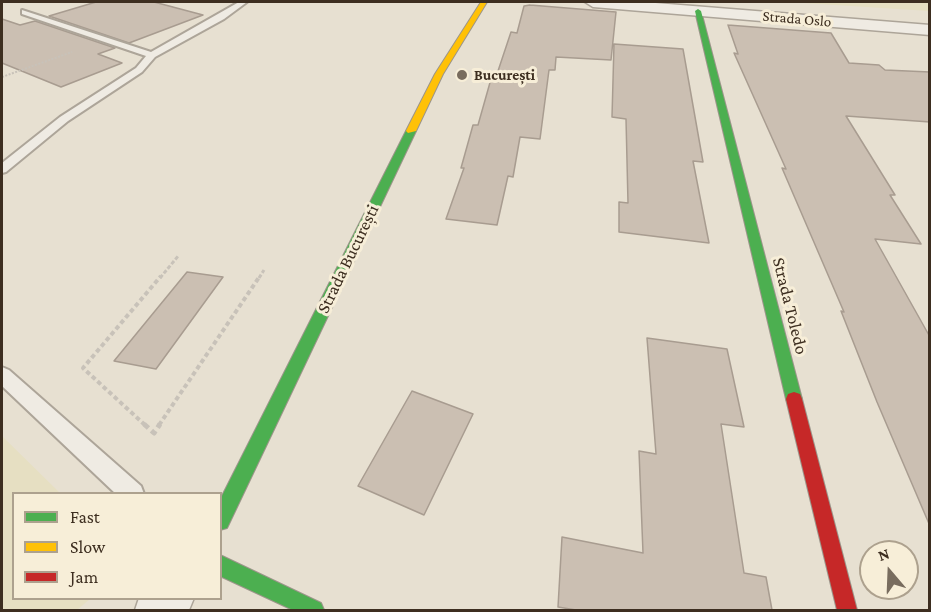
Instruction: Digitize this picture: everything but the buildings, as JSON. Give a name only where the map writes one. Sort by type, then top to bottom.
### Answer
[{"type":"street","name":"Strada București","points":[[222,517],[439,74],[484,2]]},
{"type":"street","name":"Strada Oslo","points":[[593,2],[930,30]]},
{"type":"street","name":"Strada Toledo","points":[[698,11],[847,610]]},
{"type":"street","points":[[222,566],[314,610]]},
{"type":"lane","points":[[2,169],[64,119],[139,70],[152,55],[243,2]]},
{"type":"lane","points":[[25,12],[152,55]]},
{"type":"lane","points":[[2,375],[132,492]]},
{"type":"path","points":[[2,76],[106,40]]},
{"type":"path","points":[[179,255],[84,368],[154,434],[264,270]]},
{"type":"shaded area","points":[[788,2],[929,2],[929,11]]},
{"type":"shaded area","points":[[2,436],[59,492],[12,492],[12,600],[89,600],[77,610],[2,610]]},
{"type":"traffic: fast","points":[[698,11],[794,399]]},
{"type":"traffic: fast","points":[[222,517],[411,131]]},
{"type":"traffic: fast","points":[[222,566],[314,610]]},
{"type":"traffic: slow","points":[[411,131],[439,74],[484,2]]},
{"type":"traffic: jam","points":[[794,399],[847,610]]},
{"type":"place","name":"București","points":[[462,75]]}]
